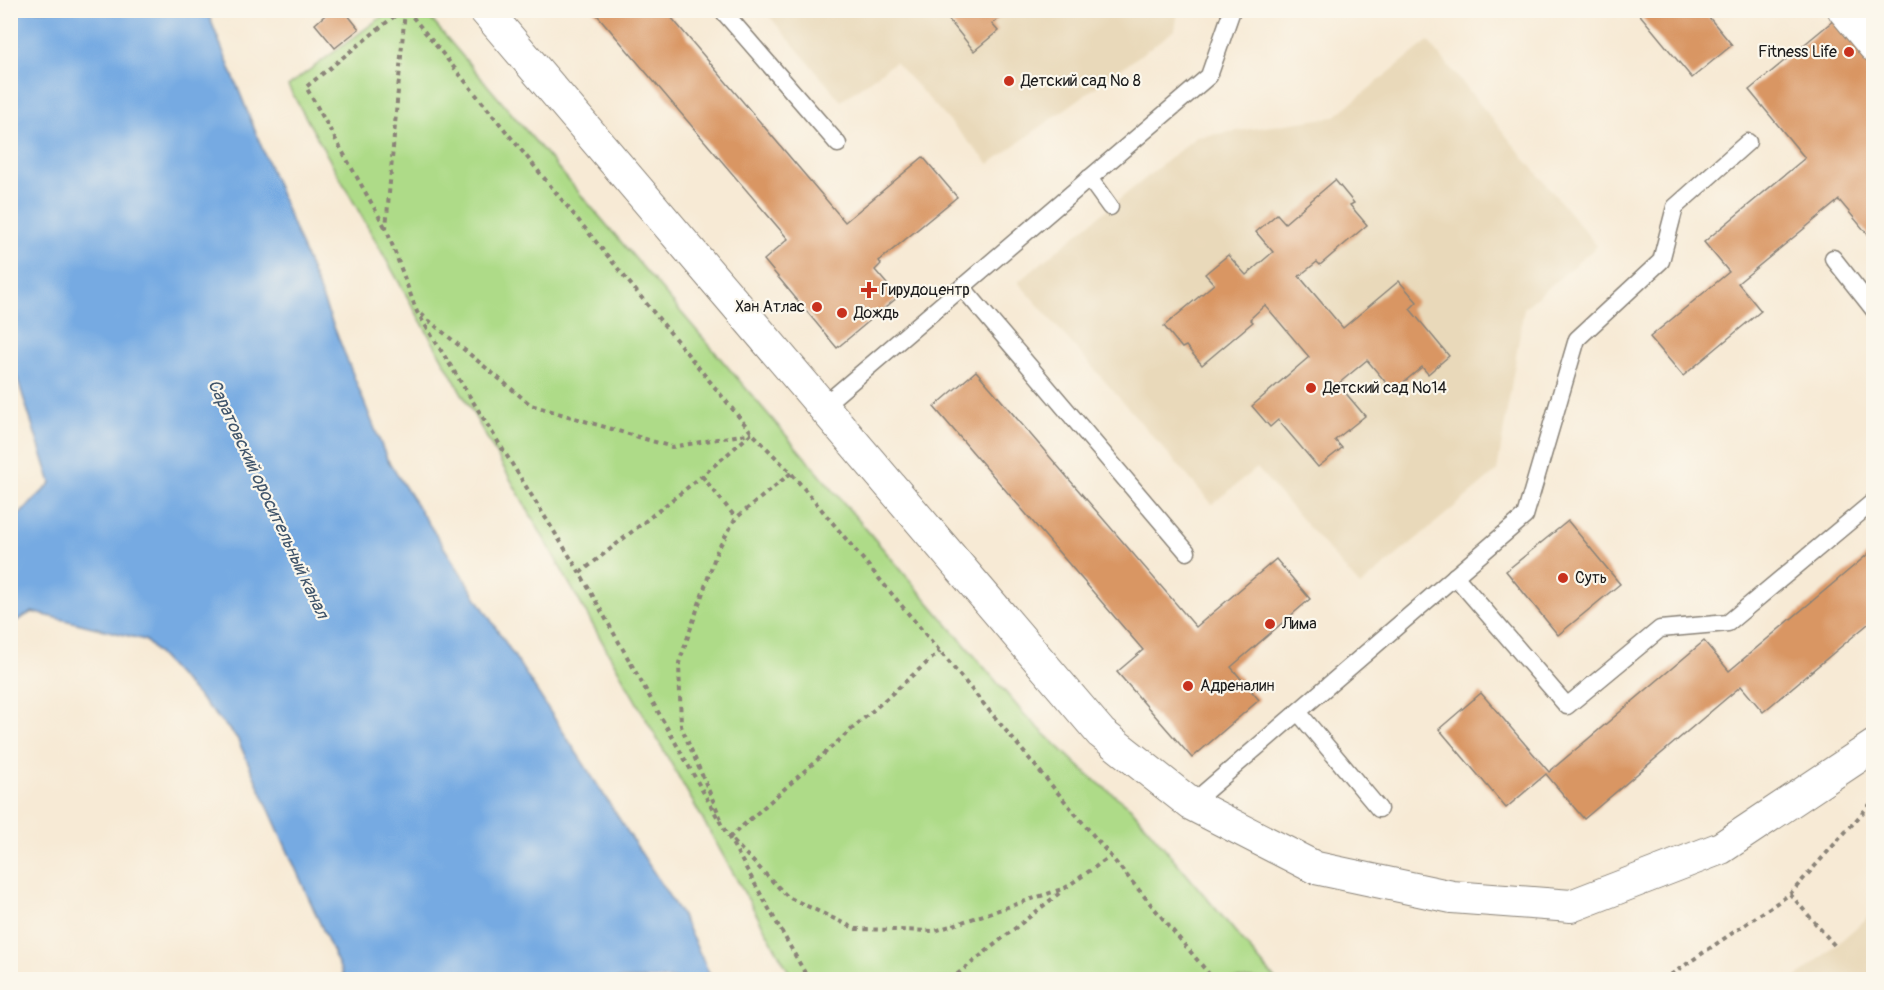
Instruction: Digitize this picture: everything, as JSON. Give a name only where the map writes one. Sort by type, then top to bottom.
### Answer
[{"type":"street","points":[[485,10],[1101,733],[1191,804],[1316,867],[1452,897],[1571,906],[1720,848],[1874,746]]},
{"type":"street","points":[[1844,10],[1874,46]]},
{"type":"lane","points":[[722,10],[838,144]]},
{"type":"lane","points":[[823,406],[1209,76],[1232,10]]},
{"type":"lane","points":[[1191,804],[1525,516],[1576,339],[1661,261],[1675,207],[1748,142]]},
{"type":"lane","points":[[1089,178],[1110,207]]},
{"type":"lane","points":[[1833,258],[1874,310]]},
{"type":"lane","points":[[962,287],[1187,552]]},
{"type":"lane","points":[[1455,576],[1567,706],[1660,629],[1728,623],[1874,501]]},
{"type":"lane","points":[[1298,712],[1379,808]]},
{"type":"path","points":[[386,228],[405,10]]},
{"type":"path","points":[[405,10],[306,87],[386,228],[417,312],[580,573],[809,980]]},
{"type":"path","points":[[405,10],[752,433],[791,473],[1214,980]]},
{"type":"path","points":[[417,312],[531,405],[672,447],[752,433]]},
{"type":"path","points":[[580,573],[752,433]]},
{"type":"path","points":[[791,473],[736,518],[717,551],[679,663],[681,726],[729,838],[788,897],[856,929],[935,931],[1065,888]]},
{"type":"path","points":[[702,476],[736,518]]},
{"type":"path","points":[[729,838],[940,651]]},
{"type":"path","points":[[1663,980],[1790,894],[1874,800]]},
{"type":"path","points":[[950,980],[1065,888],[1111,856]]},
{"type":"path","points":[[1790,894],[1835,946]]},
{"type":"shaded area","name":"Детский сад № 8","points":[[765,11],[1178,11],[1175,30],[989,164],[895,62],[841,101]]},
{"type":"shaded area","name":"Детский сад №14","points":[[1428,41],[1597,246],[1524,308],[1497,471],[1360,586],[1257,468],[1212,504],[1018,282],[1196,137],[1334,117]]},
{"type":"shaded area","points":[[1873,913],[1873,979],[1795,979],[1835,946]]},
{"type":"green space","points":[[391,10],[424,11],[1024,714],[1088,775],[1130,807],[1275,979],[793,979],[288,86]]},
{"type":"water","name":"Саратовский оросительный канал","points":[[11,10],[207,11],[387,459],[682,916],[712,979],[345,979],[237,738],[145,640],[32,612],[11,624],[11,523],[51,483],[11,359]]},
{"type":"building","points":[[331,10],[344,10],[359,29],[335,48],[315,24]]},
{"type":"building","points":[[593,10],[665,10],[845,222],[923,157],[957,197],[879,261],[881,264],[875,270],[898,297],[837,348],[764,260],[788,239]]},
{"type":"building","points":[[941,10],[1008,10],[992,24],[998,31],[974,51]]},
{"type":"building","points":[[1636,10],[1703,10],[1732,45],[1692,78]]},
{"type":"building","points":[[1840,15],[1874,54],[1874,242],[1839,200],[1738,283],[1761,311],[1683,376],[1650,337],[1729,272],[1704,242],[1805,158],[1749,90]]},
{"type":"building","points":[[1335,180],[1354,203],[1350,205],[1367,225],[1320,265],[1317,262],[1299,276],[1343,328],[1399,281],[1417,302],[1410,309],[1449,356],[1428,374],[1422,367],[1393,391],[1367,360],[1338,384],[1365,416],[1335,440],[1342,448],[1318,467],[1278,420],[1270,427],[1252,406],[1309,357],[1265,305],[1250,319],[1253,322],[1202,365],[1186,346],[1182,348],[1164,326],[1214,284],[1205,274],[1228,255],[1246,275],[1273,252],[1256,232],[1277,214],[1285,223]]},
{"type":"building","points":[[976,371],[1196,627],[1276,559],[1310,599],[1231,667],[1259,700],[1192,758],[1117,672],[1143,650],[934,407]]},
{"type":"building","name":"Суть","points":[[1568,521],[1620,584],[1558,635],[1506,571]]},
{"type":"building","points":[[1874,549],[1874,619],[1763,712],[1741,686],[1584,819],[1546,774],[1506,808],[1439,729],[1481,693],[1549,772],[1704,641],[1729,671]]},
{"type":"place","name":"Fitness Life","points":[[1849,52]]},
{"type":"place","name":"Детский сад № 8","points":[[1009,81]]},
{"type":"place","name":"Гирудоцентр","points":[[869,290]]},
{"type":"place","name":"Хан Атлас","points":[[817,307]]},
{"type":"place","name":"Дождь","points":[[842,313]]},
{"type":"place","name":"Детский сад №14","points":[[1311,388]]},
{"type":"place","name":"Суть","points":[[1563,578]]},
{"type":"place","name":"Лима","points":[[1270,624]]},
{"type":"place","name":"Адреналин","points":[[1188,686]]}]
